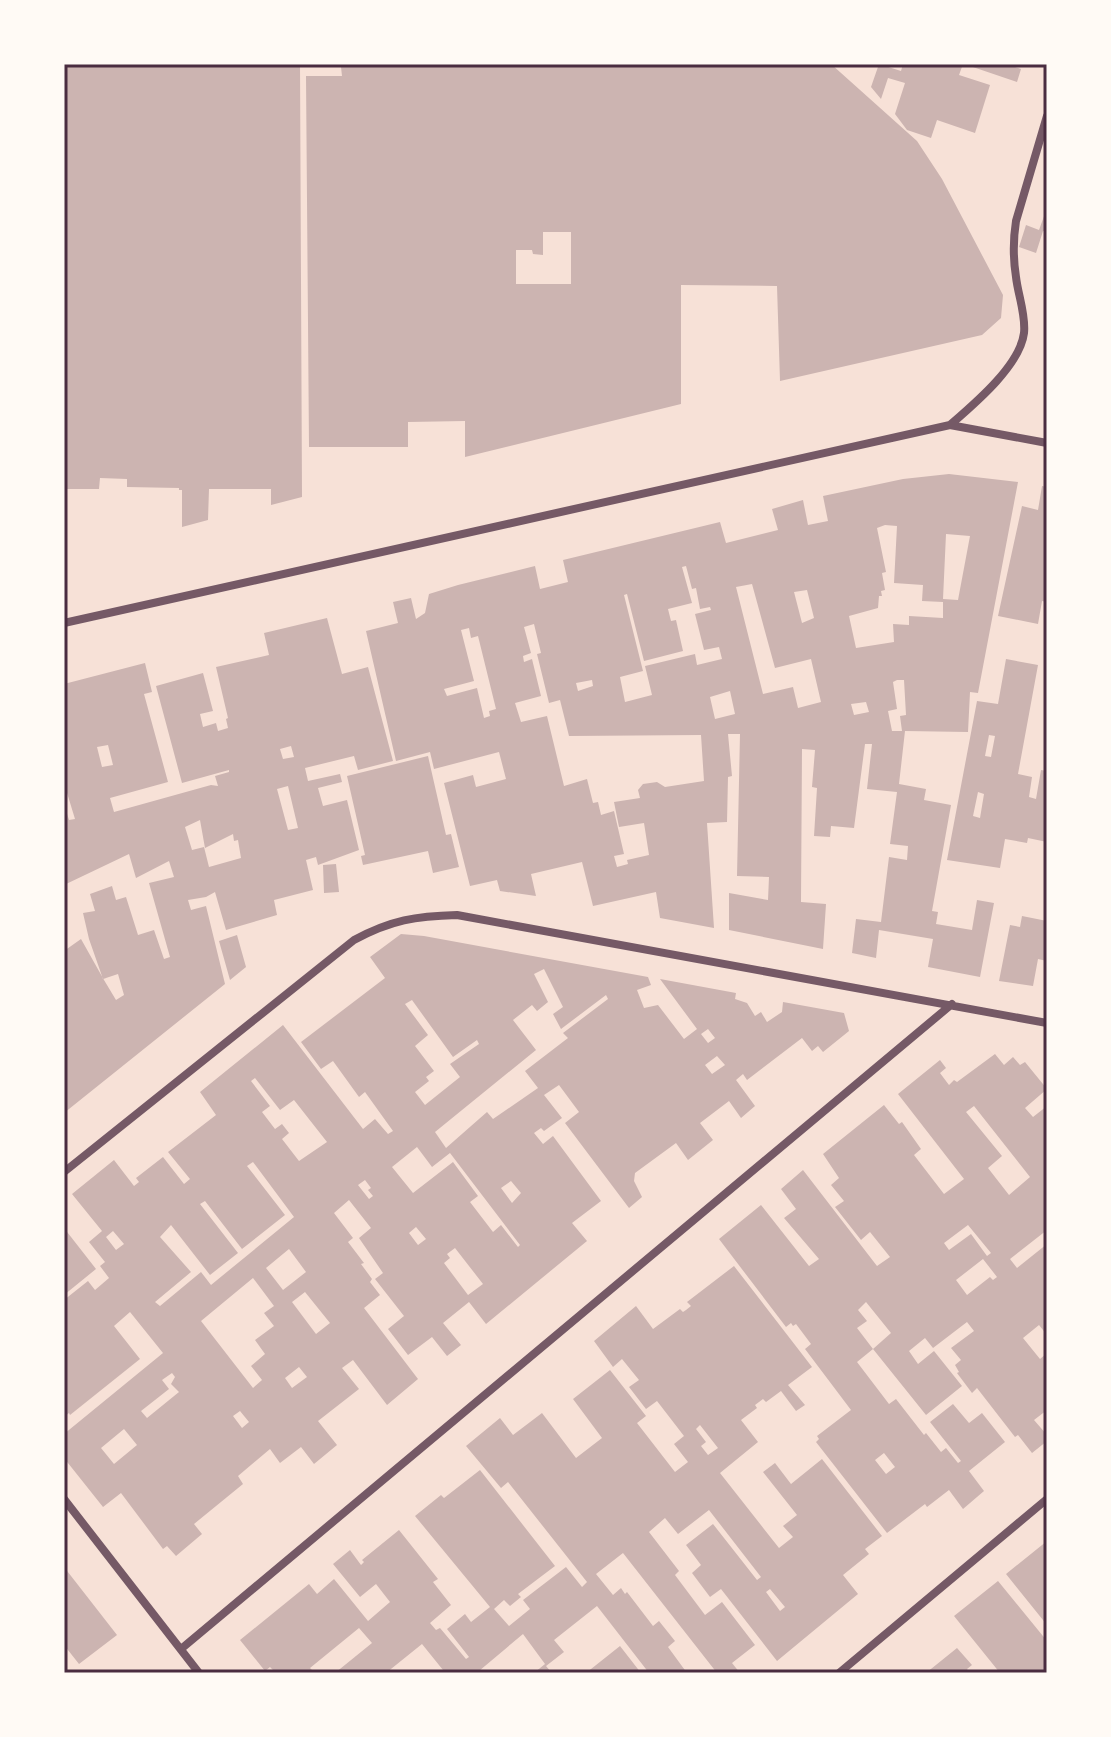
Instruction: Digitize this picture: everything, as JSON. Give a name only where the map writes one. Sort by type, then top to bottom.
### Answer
[{"type":"street","points":[[950,425],[993,386],[1024,336],[1013,238],[1047,116]]},
{"type":"street","points":[[64,623],[950,425],[1047,443]]},
{"type":"street","points":[[64,1172],[354,940],[383,925],[418,916],[457,915],[1047,1023]]},
{"type":"street","points":[[181,1649],[952,1004]]},
{"type":"street","points":[[64,1499],[199,1673]]},
{"type":"street","points":[[839,1673],[1047,1499]]},
{"type":"building","points":[[64,64],[300,64],[302,497],[271,505],[271,489],[209,489],[208,520],[182,527],[182,490],[179,488],[127,487],[127,479],[100,478],[99,489],[64,489]]},
{"type":"building","points":[[353,64],[831,64],[917,141],[942,179],[1003,295],[1001,318],[982,335],[780,381],[777,286],[681,285],[681,404],[465,457],[465,421],[408,422],[408,447],[309,447],[306,76],[342,76],[341,67],[353,67]],"holes":[[[543,232],[571,232],[571,284],[516,284],[516,250],[532,250],[533,254],[543,255]]]},
{"type":"building","points":[[879,64],[901,71],[903,64],[963,64],[959,75],[990,85],[975,133],[937,120],[931,138],[907,130],[895,114],[905,83],[888,78],[881,99],[871,87]]},
{"type":"building","points":[[964,64],[1006,64],[1021,69],[1017,82]]},
{"type":"building","points":[[1047,208],[1047,232],[1043,231],[1036,253],[1019,247],[1026,225],[1039,230]]},
{"type":"building","points":[[949,474],[1018,482],[978,693],[970,692],[968,732],[905,731],[899,784],[926,789],[924,800],[951,805],[932,911],[938,912],[936,924],[972,930],[977,900],[994,903],[980,977],[928,967],[933,939],[879,930],[876,958],[852,953],[856,919],[881,922],[889,857],[907,860],[908,846],[890,844],[897,792],[867,789],[872,744],[865,744],[854,828],[831,826],[830,837],[814,836],[817,788],[812,787],[815,750],[802,749],[801,902],[826,904],[823,949],[729,930],[729,893],[768,900],[769,877],[737,876],[740,734],[728,734],[732,776],[728,777],[727,822],[707,823],[714,928],[660,918],[656,892],[593,906],[582,862],[531,874],[536,896],[500,891],[497,880],[470,886],[444,783],[473,775],[476,787],[506,779],[499,752],[434,769],[430,752],[396,761],[366,631],[398,623],[393,602],[411,598],[416,619],[425,613],[429,594],[535,566],[540,589],[568,582],[563,560],[720,522],[726,543],[778,530],[772,509],[803,500],[808,525],[828,521],[823,496],[903,479]],"holes":[[[897,526],[894,583],[923,585],[922,601],[943,602],[943,618],[909,616],[909,625],[893,624],[894,642],[856,648],[849,616],[878,608],[879,596],[885,590],[882,573],[886,572],[877,528]],[[946,534],[970,536],[958,600],[943,599]],[[686,566],[692,589],[696,588],[700,609],[710,607],[711,610],[695,614],[704,650],[719,647],[722,659],[697,665],[695,654],[645,666],[652,695],[625,702],[620,677],[643,671],[624,595],[627,594],[644,661],[683,651],[676,620],[671,621],[668,609],[692,603],[682,567]],[[752,584],[775,668],[811,659],[821,702],[798,708],[793,687],[763,694],[736,587]],[[807,590],[814,618],[802,623],[794,592]],[[534,624],[541,653],[537,654],[549,703],[560,700],[569,736],[701,735],[704,781],[665,787],[657,782],[643,784],[638,790],[640,798],[614,802],[619,827],[644,823],[649,855],[627,860],[628,864],[617,867],[614,856],[624,854],[614,811],[601,815],[598,802],[593,803],[587,779],[564,786],[547,716],[521,722],[515,703],[541,696],[532,659],[524,662],[523,656],[531,653],[524,627]],[[469,628],[471,638],[478,636],[496,709],[489,711],[490,716],[484,718],[477,688],[447,696],[444,689],[474,681],[461,630]],[[592,680],[593,686],[578,691],[576,683]],[[904,680],[906,715],[900,716],[902,731],[892,731],[888,711],[897,709],[893,682]],[[730,691],[735,714],[715,719],[710,697]],[[866,702],[869,712],[854,715],[851,704]]]},
{"type":"building","points":[[1042,486],[1047,487],[1047,602],[1042,601],[1038,624],[998,616],[1022,506],[1038,510]]},
{"type":"building","points":[[327,618],[342,674],[368,667],[393,761],[358,770],[354,756],[305,768],[308,781],[340,774],[342,782],[318,788],[323,806],[347,800],[359,850],[318,865],[316,857],[306,860],[313,890],[274,900],[277,915],[226,930],[215,892],[188,900],[191,910],[206,906],[225,984],[64,1113],[64,951],[81,939],[102,977],[83,913],[95,911],[90,894],[112,886],[116,900],[126,897],[138,935],[154,930],[164,959],[170,957],[149,883],[174,877],[169,861],[136,878],[129,854],[64,885],[64,804],[69,820],[75,819],[64,783],[64,684],[145,663],[152,692],[144,694],[168,782],[110,798],[114,812],[211,785],[218,786],[215,776],[229,770],[182,783],[156,686],[203,673],[213,711],[200,714],[203,727],[216,723],[218,731],[228,728],[216,667],[269,655],[264,633]],"holes":[[[108,745],[113,765],[102,767],[97,747]],[[291,746],[294,757],[283,759],[280,749]],[[288,786],[298,828],[288,830],[277,789]],[[200,820],[205,848],[233,834],[234,841],[238,840],[241,858],[209,867],[204,847],[192,850],[185,827]],[[118,974],[124,995],[116,1000],[103,979]]]},
{"type":"building","points":[[1006,659],[1038,665],[1018,774],[1032,777],[1029,797],[1036,799],[1041,770],[1047,771],[1047,842],[1028,838],[1027,843],[1005,839],[1000,868],[947,860],[977,701],[998,704]],"holes":[[[989,735],[995,736],[991,757],[985,756]],[[978,792],[984,794],[980,818],[973,816]]]},
{"type":"building","points":[[428,756],[446,835],[451,834],[459,867],[433,873],[428,851],[363,865],[361,856],[365,855],[347,776]]},
{"type":"building","points":[[336,864],[339,892],[324,893],[323,865]]},
{"type":"building","points":[[1022,916],[1047,921],[1047,961],[1038,959],[1033,986],[999,981],[1010,925],[1020,927]]},
{"type":"building","points":[[401,934],[648,977],[651,985],[637,990],[644,1008],[658,1005],[684,1039],[697,1029],[660,979],[736,993],[735,999],[747,1003],[755,1016],[761,1012],[767,1022],[782,1012],[783,1002],[844,1013],[849,1031],[823,1052],[818,1046],[812,1051],[802,1038],[747,1080],[743,1074],[736,1080],[755,1106],[741,1118],[729,1101],[700,1123],[713,1140],[688,1160],[676,1143],[635,1173],[634,1181],[642,1197],[629,1208],[565,1123],[579,1112],[559,1085],[544,1095],[562,1118],[544,1131],[541,1128],[534,1133],[543,1144],[553,1136],[601,1201],[572,1223],[587,1241],[486,1324],[469,1302],[443,1323],[461,1345],[447,1356],[432,1337],[408,1355],[388,1329],[404,1316],[375,1279],[383,1273],[359,1238],[371,1228],[349,1200],[334,1213],[353,1238],[348,1242],[364,1263],[361,1264],[380,1295],[364,1308],[418,1379],[387,1405],[353,1360],[342,1368],[359,1389],[318,1421],[337,1445],[314,1464],[301,1447],[280,1463],[270,1449],[238,1476],[243,1484],[194,1524],[202,1534],[176,1556],[167,1546],[163,1549],[121,1493],[103,1507],[64,1458],[64,1434],[163,1353],[130,1312],[114,1326],[140,1359],[64,1417],[64,1300],[88,1281],[95,1290],[109,1278],[100,1266],[105,1262],[89,1242],[102,1231],[72,1194],[114,1160],[134,1186],[139,1182],[136,1178],[163,1157],[184,1184],[190,1179],[168,1152],[216,1115],[200,1092],[283,1025],[363,1129],[375,1119],[388,1134],[393,1131],[365,1092],[359,1097],[333,1061],[321,1069],[301,1042],[385,978],[370,957]],"holes":[[[544,969],[563,1007],[553,1014],[561,1029],[606,995],[608,999],[563,1033],[568,1038],[525,1071],[538,1088],[493,1119],[487,1112],[446,1148],[435,1132],[536,1050],[513,1020],[532,1005],[537,1011],[548,1002],[534,974]],[[412,1000],[453,1057],[477,1040],[479,1044],[450,1064],[460,1077],[425,1105],[415,1092],[429,1081],[426,1077],[434,1071],[415,1046],[428,1035],[405,1004]],[[708,1029],[715,1038],[708,1043],[701,1034]],[[717,1056],[725,1065],[712,1074],[705,1065]],[[255,1078],[280,1110],[294,1100],[327,1142],[299,1161],[282,1139],[289,1133],[282,1124],[275,1129],[262,1112],[270,1106],[251,1081]],[[417,1147],[432,1167],[450,1153],[520,1245],[518,1247],[501,1225],[493,1232],[470,1202],[478,1196],[453,1162],[413,1193],[392,1167]],[[253,1162],[294,1217],[211,1285],[201,1272],[160,1306],[155,1302],[191,1272],[160,1237],[171,1225],[210,1275],[238,1253],[200,1204],[205,1201],[242,1249],[285,1215],[247,1166]],[[365,1180],[373,1196],[369,1199],[358,1185]],[[511,1181],[521,1193],[512,1203],[501,1188]],[[416,1227],[426,1239],[418,1245],[409,1233]],[[113,1231],[124,1244],[116,1250],[106,1237]],[[455,1248],[483,1284],[468,1295],[444,1263],[450,1258],[447,1254]],[[289,1249],[306,1272],[283,1290],[266,1268]],[[253,1278],[274,1306],[264,1313],[274,1326],[255,1340],[265,1354],[251,1366],[262,1380],[253,1388],[201,1321]],[[305,1292],[330,1323],[316,1334],[292,1302]],[[299,1367],[307,1377],[292,1388],[285,1378]],[[172,1373],[175,1377],[171,1384],[179,1392],[147,1418],[141,1411],[169,1389],[162,1380]],[[240,1411],[249,1422],[242,1428],[233,1416]],[[124,1429],[137,1445],[114,1464],[101,1448]]]},
{"type":"building","points":[[237,935],[246,967],[230,980],[219,941]]},
{"type":"building","points":[[995,1054],[1004,1065],[1013,1057],[1020,1065],[1025,1062],[1047,1089],[1025,1108],[1033,1117],[1047,1106],[1047,1230],[1010,1259],[1017,1268],[1047,1244],[1047,1335],[1039,1325],[1023,1338],[1040,1359],[1047,1353],[1047,1410],[1034,1420],[1047,1435],[1047,1441],[1032,1453],[1018,1435],[1015,1437],[977,1388],[972,1393],[957,1373],[955,1365],[961,1360],[951,1348],[974,1331],[967,1322],[933,1348],[925,1338],[909,1351],[918,1364],[934,1351],[962,1386],[926,1415],[873,1349],[857,1362],[889,1404],[896,1399],[924,1435],[926,1433],[941,1452],[946,1448],[958,1463],[961,1461],[930,1422],[953,1404],[969,1423],[982,1413],[1005,1442],[969,1471],[984,1491],[963,1509],[949,1490],[887,1533],[816,1442],[819,1439],[817,1436],[851,1410],[805,1349],[811,1344],[796,1324],[786,1327],[719,1239],[761,1205],[809,1266],[819,1259],[784,1218],[796,1209],[781,1189],[803,1170],[877,1266],[890,1257],[870,1232],[861,1240],[835,1207],[844,1201],[831,1185],[839,1178],[823,1154],[884,1105],[899,1124],[902,1122],[921,1149],[914,1155],[944,1194],[964,1179],[898,1094],[940,1060],[946,1068],[940,1073],[949,1085]],"holes":[[[974,1106],[1030,1177],[1009,1195],[988,1168],[1002,1156],[966,1112]],[[968,1225],[991,1253],[987,1256],[971,1234],[949,1250],[944,1243]],[[983,1259],[997,1277],[993,1280],[990,1277],[967,1295],[956,1280]],[[866,1302],[891,1333],[873,1349],[857,1328],[867,1321],[858,1310]],[[884,1453],[895,1467],[886,1474],[875,1460]]]},
{"type":"building","points":[[64,1228],[96,1269],[64,1295]]},
{"type":"building","points":[[734,1266],[812,1367],[788,1385],[805,1405],[796,1411],[781,1391],[766,1402],[763,1399],[755,1405],[757,1408],[741,1420],[758,1442],[720,1473],[779,1548],[793,1537],[783,1526],[797,1515],[763,1472],[775,1463],[791,1484],[822,1459],[882,1536],[865,1549],[869,1554],[843,1575],[858,1594],[777,1661],[721,1589],[710,1597],[692,1573],[701,1565],[686,1545],[713,1524],[757,1580],[761,1577],[709,1510],[678,1534],[665,1518],[649,1532],[679,1571],[675,1575],[705,1615],[722,1602],[755,1645],[732,1663],[740,1673],[722,1673],[720,1670],[717,1673],[623,1553],[596,1574],[613,1595],[621,1588],[625,1594],[627,1592],[653,1626],[659,1621],[675,1641],[668,1647],[687,1673],[649,1673],[597,1606],[554,1640],[564,1652],[546,1666],[552,1673],[534,1673],[545,1664],[523,1634],[479,1671],[481,1673],[440,1673],[443,1670],[422,1644],[386,1673],[335,1673],[372,1643],[359,1628],[310,1668],[315,1673],[276,1673],[270,1667],[265,1671],[240,1640],[309,1584],[317,1594],[334,1579],[368,1621],[390,1602],[376,1584],[360,1597],[333,1564],[350,1550],[361,1565],[362,1560],[399,1530],[438,1579],[433,1582],[451,1605],[430,1623],[436,1630],[440,1628],[466,1659],[469,1657],[447,1629],[465,1614],[471,1622],[490,1607],[415,1516],[480,1470],[555,1566],[518,1594],[521,1597],[510,1606],[504,1600],[494,1609],[509,1626],[530,1609],[523,1600],[566,1567],[582,1587],[587,1582],[508,1482],[501,1488],[466,1446],[500,1418],[513,1435],[542,1413],[576,1458],[602,1438],[573,1399],[610,1370],[646,1416],[637,1423],[675,1472],[688,1462],[674,1444],[684,1436],[657,1401],[646,1409],[629,1387],[639,1380],[622,1359],[613,1367],[594,1341],[636,1306],[653,1329],[680,1309],[683,1312],[691,1306],[687,1302]],"holes":[[[700,1425],[718,1448],[708,1455],[701,1446],[706,1442],[696,1429]],[[770,1589],[785,1607],[780,1611],[766,1592]]]},
{"type":"building","points":[[1047,1541],[1047,1625],[1006,1574]]},
{"type":"building","points":[[64,1567],[117,1635],[79,1664],[64,1645]]},
{"type":"building","points":[[998,1581],[1047,1641],[1047,1673],[1000,1673],[954,1616]]},
{"type":"building","points":[[620,1646],[641,1673],[586,1673]]},
{"type":"building","points":[[957,1648],[972,1665],[967,1669],[970,1673],[926,1673]]}]
